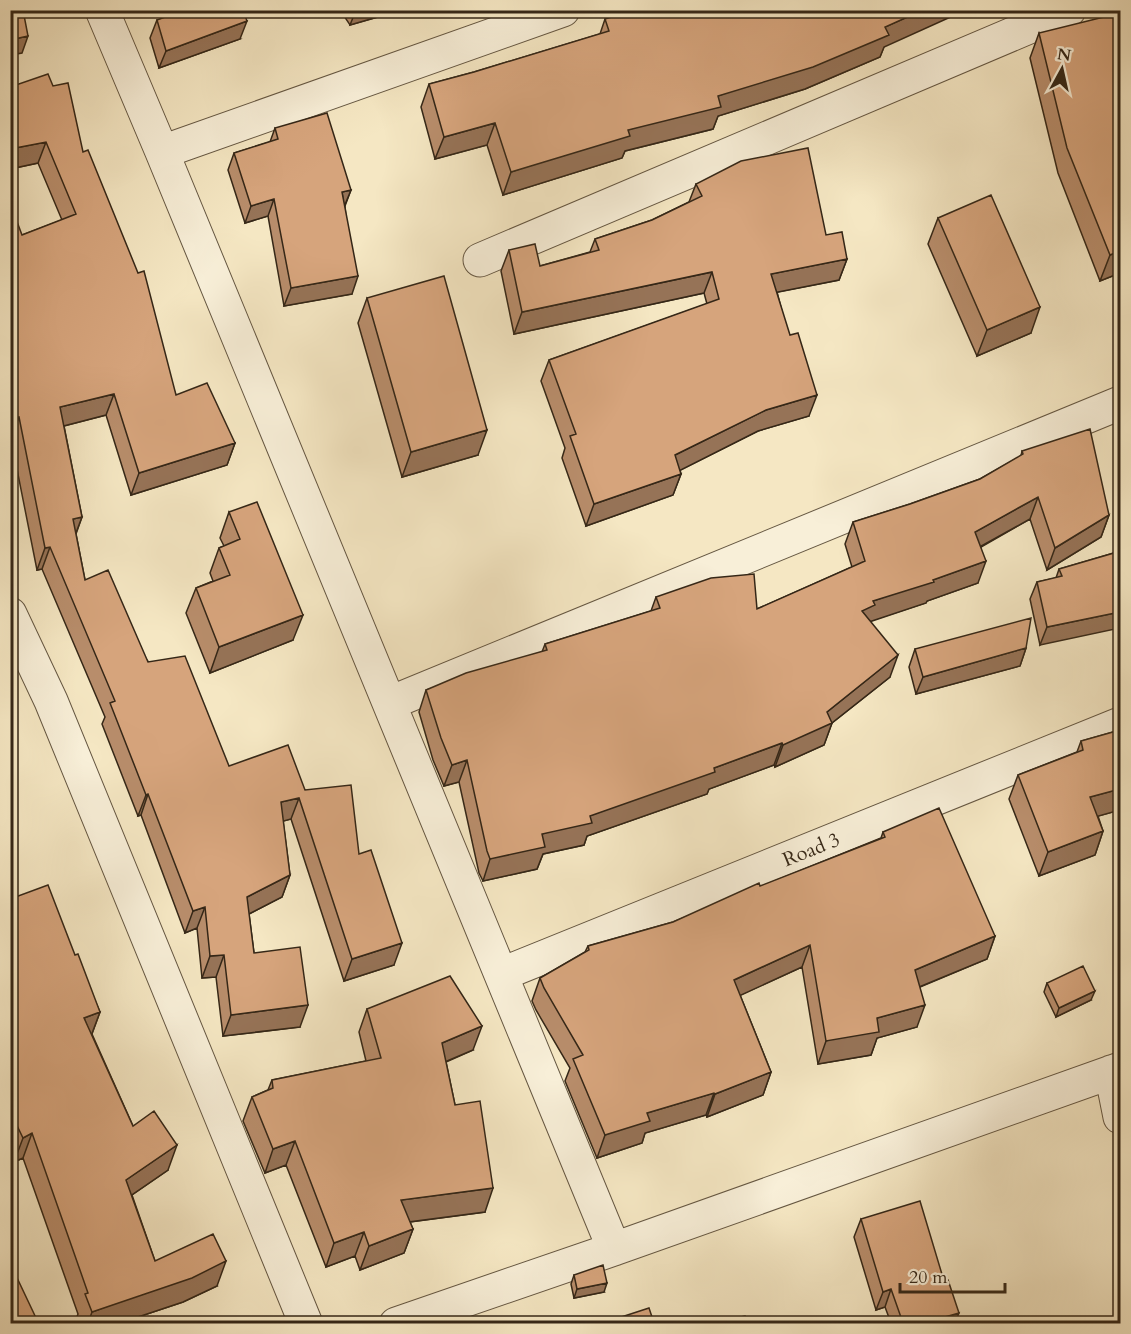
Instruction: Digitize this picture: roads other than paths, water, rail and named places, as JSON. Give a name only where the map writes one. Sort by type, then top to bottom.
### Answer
[{"type":"street","points":[[102,10],[614,1249]]},
{"type":"street","points":[[162,152],[563,10]]},
{"type":"street","points":[[480,260],[1069,10]]},
{"type":"street","points":[[390,703],[1120,403]]},
{"type":"street","points":[[10,614],[51,701],[306,1323]]},
{"type":"street","name":"Road 3","points":[[502,974],[1120,723]]},
{"type":"street","points":[[396,1323],[614,1249],[1116,1070],[1120,1117]]}]
